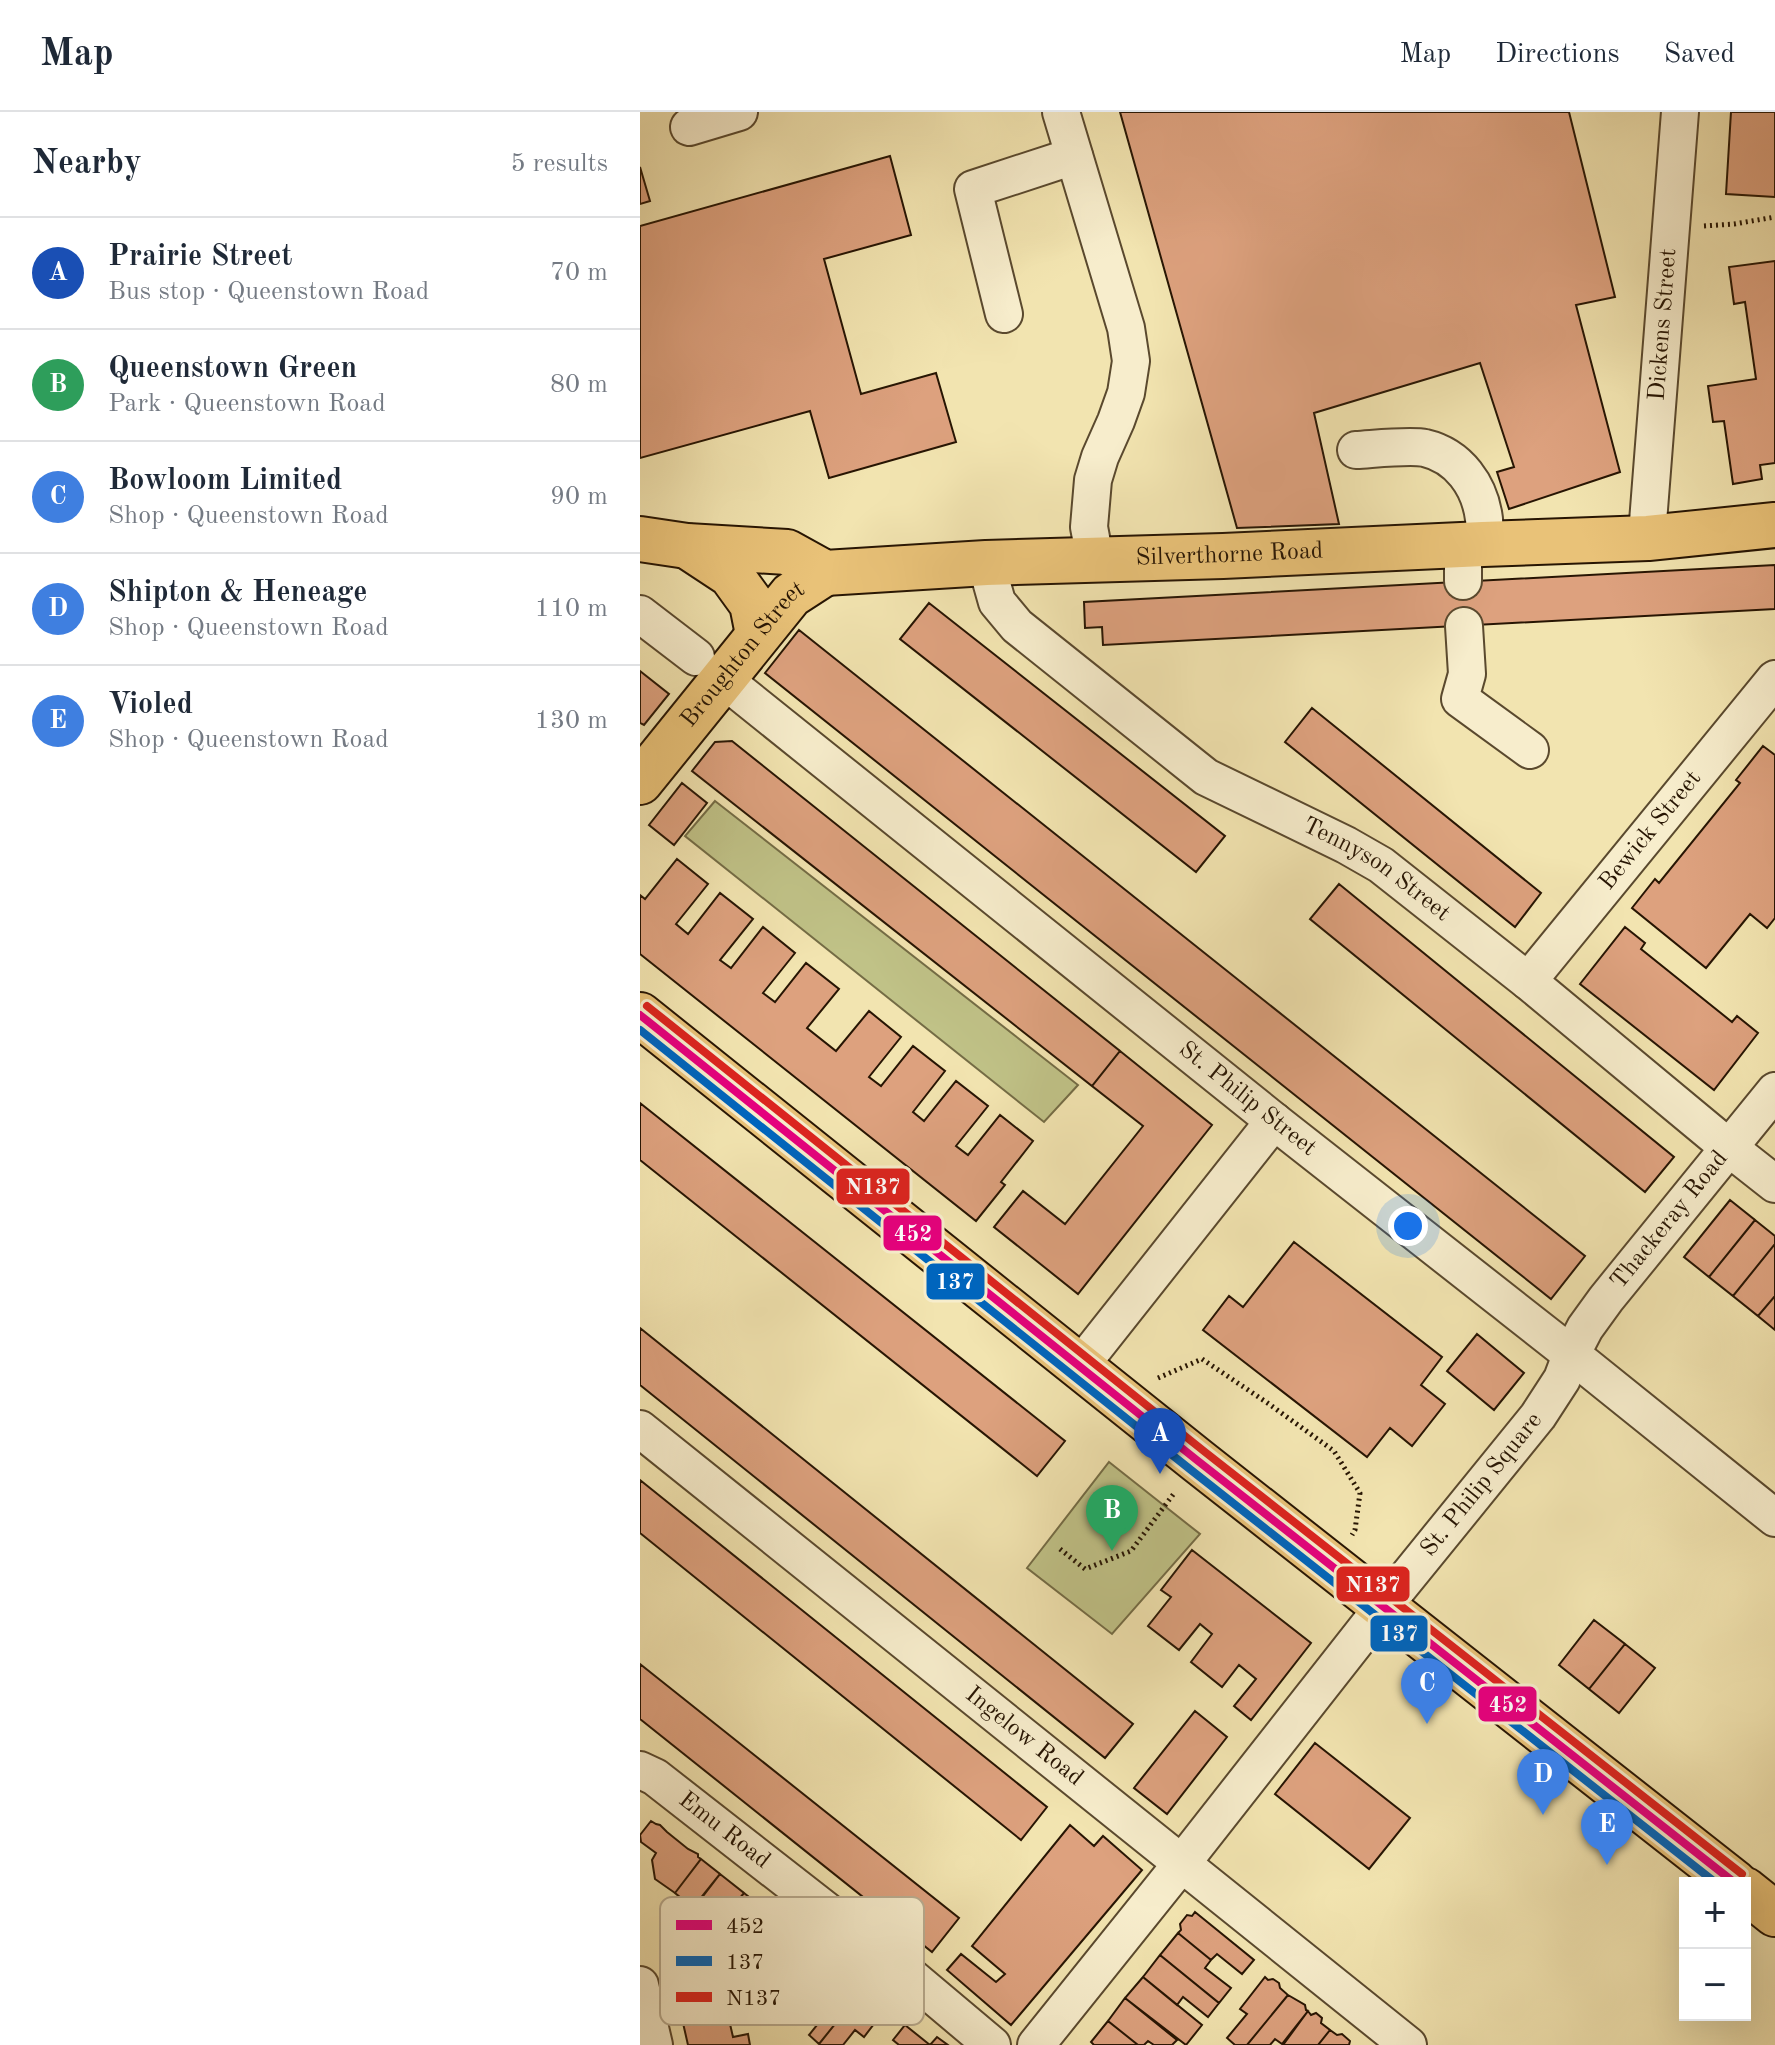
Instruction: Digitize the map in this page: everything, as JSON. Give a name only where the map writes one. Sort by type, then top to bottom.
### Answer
[{"type":"main road","name":"Silverthorne Road","points":[[825,573],[1095,559],[1470,557],[1775,525]]},
{"type":"main road","points":[[640,539],[687,546],[787,552],[825,573]]},
{"type":"main road","points":[[687,546],[731,575],[752,604],[758,634]]},
{"type":"main road","name":"Broughton Street","points":[[640,782],[710,668],[758,634],[791,595],[825,573]]},
{"type":"main road","points":[[640,1015],[1198,1461],[1727,1877]]},
{"type":"main road","points":[[1751,1895],[1775,1914]]},
{"type":"street","points":[[689,127],[739,112]]},
{"type":"street","points":[[1061,112],[1126,328],[1131,361],[1126,393],[1093,480],[1089,527],[1095,559]]},
{"type":"street","name":"Dickens Street","points":[[1648,538],[1680,112]]},
{"type":"street","points":[[1004,314],[973,189],[1074,156]]},
{"type":"street","points":[[1356,450],[1423,448],[1444,455],[1469,476],[1477,490],[1485,521],[1470,557]]},
{"type":"street","name":"Tennyson Street","points":[[986,563],[997,602],[1017,626],[1206,777],[1381,865],[1775,1184]]},
{"type":"street","name":"St. Philip Street","points":[[640,614],[1775,1518]]},
{"type":"street","points":[[1464,626],[1467,674],[1460,699],[1530,750]]},
{"type":"street","name":"Bewick Street","points":[[1528,981],[1771,691]]},
{"type":"street","name":"Thackeray Road","points":[[1571,1355],[1585,1328],[1606,1299],[1775,1091]]},
{"type":"street","points":[[1080,1366],[1274,1121]]},
{"type":"street","name":"St. Philip Square","points":[[1036,2045],[1538,1416],[1562,1379],[1571,1355]]},
{"type":"street","name":"Ingelow Road","points":[[640,1429],[1408,2045]]},
{"type":"street","name":"Emu Road","points":[[640,1770],[655,1777],[809,1897]]},
{"type":"street","points":[[640,1985],[654,2045]]},
{"type":"street","name":"Emu Road","points":[[924,1989],[992,2045]]},
{"type":"path","points":[[1672,228],[1734,224],[1775,217]]},
{"type":"path","points":[[1135,1410],[1159,1376],[1202,1359],[1334,1451],[1360,1493],[1355,1530],[1332,1566]]},
{"type":"path","points":[[1060,1549],[1085,1569],[1131,1551],[1198,1461]]},
{"type":"green space","points":[[715,801],[1078,1085],[1044,1122],[685,836]]},
{"type":"green space","points":[[1109,1462],[1200,1534],[1112,1634],[1027,1568]]},
{"type":"building","points":[[1120,112],[1569,112],[1615,297],[1576,305],[1620,472],[1509,509],[1497,472],[1514,467],[1480,363],[1314,413],[1339,524],[1237,528]]},
{"type":"building","points":[[1731,112],[1775,112],[1775,197],[1726,194]]},
{"type":"building","points":[[890,156],[911,235],[824,259],[861,394],[936,373],[956,442],[829,478],[810,411],[640,458],[640,226]]},
{"type":"building","points":[[640,167],[650,201],[640,204]]},
{"type":"building","points":[[1775,261],[1775,463],[1760,465],[1762,479],[1733,484],[1724,421],[1713,422],[1708,386],[1756,379],[1745,302],[1734,304],[1729,267]]},
{"type":"building","points":[[1775,565],[1775,609],[1103,645],[1102,627],[1085,628],[1084,602]]},
{"type":"building","points":[[929,603],[1225,836],[1196,872],[900,639]]},
{"type":"building","points":[[799,630],[1585,1256],[1551,1299],[765,673]]},
{"type":"building","points":[[640,671],[669,694],[644,725],[640,723]]},
{"type":"building","points":[[1312,708],[1541,893],[1515,927],[1285,742]]},
{"type":"building","points":[[732,741],[1120,1051],[1092,1086],[692,771],[715,742]]},
{"type":"building","points":[[1763,746],[1775,755],[1775,918],[1767,928],[1750,914],[1706,968],[1632,908],[1655,879],[1659,883],[1740,783],[1736,780]]},
{"type":"building","points":[[682,783],[707,803],[674,845],[649,825]]},
{"type":"building","points":[[677,859],[708,884],[676,924],[688,934],[720,893],[753,919],[720,960],[731,968],[763,927],[795,953],[763,993],[775,1002],[806,963],[839,989],[807,1028],[836,1051],[869,1011],[901,1037],[869,1077],[881,1086],[913,1046],[945,1071],[913,1112],[924,1121],[956,1081],[988,1106],[956,1146],[968,1155],[1000,1115],[1033,1141],[1001,1182],[1005,1185],[976,1221],[640,954],[640,895],[645,899]]},
{"type":"building","points":[[1339,884],[1674,1157],[1645,1192],[1310,919]]},
{"type":"building","points":[[1625,927],[1645,943],[1641,949],[1732,1022],[1737,1016],[1758,1033],[1714,1090],[1580,984]]},
{"type":"building","points":[[1120,1051],[1212,1125],[1078,1294],[994,1227],[1023,1191],[1065,1224],[1143,1126],[1092,1086]]},
{"type":"building","points":[[640,1103],[1065,1441],[1037,1476],[640,1160]]},
{"type":"building","points":[[1730,1200],[1755,1220],[1709,1277],[1684,1257]]},
{"type":"building","points":[[1755,1220],[1775,1236],[1775,1244],[1733,1296],[1709,1277]]},
{"type":"building","points":[[1294,1242],[1442,1357],[1421,1385],[1445,1404],[1412,1446],[1390,1428],[1367,1457],[1203,1330],[1229,1296],[1243,1307]]},
{"type":"building","points":[[1775,1244],[1775,1296],[1758,1316],[1733,1296]]},
{"type":"building","points":[[1775,1296],[1775,1330],[1758,1316]]},
{"type":"building","points":[[640,1328],[1133,1724],[1105,1758],[640,1385]]},
{"type":"building","points":[[1477,1334],[1524,1373],[1494,1410],[1447,1371]]},
{"type":"building","points":[[640,1480],[1047,1807],[1021,1840],[640,1533]]},
{"type":"building","points":[[1192,1550],[1311,1643],[1251,1720],[1234,1706],[1256,1679],[1239,1665],[1222,1687],[1191,1662],[1212,1634],[1200,1624],[1179,1650],[1148,1626],[1171,1597],[1161,1590]]},
{"type":"building","points":[[1594,1620],[1625,1644],[1589,1689],[1559,1665]]},
{"type":"building","points":[[1625,1644],[1655,1668],[1619,1713],[1589,1689]]},
{"type":"building","points":[[640,1664],[959,1918],[932,1952],[924,1946],[924,1897],[863,1897],[640,1719]]},
{"type":"building","points":[[1195,1711],[1227,1737],[1167,1814],[1134,1788]]},
{"type":"building","points":[[1315,1743],[1410,1818],[1369,1869],[1275,1794]]},
{"type":"building","points":[[651,1821],[701,1859],[675,1893],[655,1879],[652,1860],[656,1853],[641,1842],[640,1835]]},
{"type":"building","points":[[1070,1825],[1094,1846],[1103,1836],[1142,1870],[1011,2025],[947,1970],[961,1954],[996,1982],[1005,1974],[972,1946]]},
{"type":"building","points":[[701,1859],[720,1874],[702,1897],[680,1897],[675,1893]]},
{"type":"building","points":[[720,1874],[744,1893],[741,1897],[702,1897]]},
{"type":"building","points":[[1195,1912],[1254,1960],[1242,1974],[1217,1954],[1211,1960],[1178,1933],[1187,1915],[1192,1916]]},
{"type":"building","points":[[1178,1933],[1211,1960],[1205,1968],[1231,1988],[1219,2003],[1160,1955]]},
{"type":"building","points":[[1160,1955],[1219,2003],[1208,2017],[1183,1997],[1177,2005],[1143,1977]]},
{"type":"building","points":[[1143,1977],[1202,2025],[1186,2045],[1125,1998]]},
{"type":"building","points":[[1265,1977],[1279,1983],[1288,1995],[1247,2045],[1235,2045],[1227,2038],[1247,2014],[1240,2009]]},
{"type":"building","points":[[1288,1995],[1305,2005],[1308,2011],[1282,2044],[1275,2039],[1270,2045],[1247,2045]]},
{"type":"building","points":[[1125,1998],[1177,2040],[1172,2045],[1154,2045],[1148,2041],[1138,2045],[1108,2021]]},
{"type":"building","points":[[1308,2011],[1322,2018],[1321,2023],[1330,2030],[1318,2045],[1283,2045]]},
{"type":"building","points":[[1108,2021],[1138,2045],[1094,2045],[1091,2042]]},
{"type":"building","points":[[683,2025],[730,2025],[733,2037],[748,2034],[750,2045],[688,2045]]},
{"type":"building","points":[[817,2025],[834,2025],[819,2044],[809,2035]]},
{"type":"building","points":[[834,2025],[873,2025],[864,2037],[855,2030],[843,2045],[819,2044]]},
{"type":"building","points":[[905,2025],[930,2045],[899,2045],[893,2040]]},
{"type":"building","points":[[1330,2030],[1337,2035],[1342,2034],[1350,2041],[1349,2045],[1318,2045]]},
{"type":"building","points":[[937,2037],[948,2045],[930,2045]]},
{"type":"transit line","name":"N137","points":[[647,1006],[1205,1452],[1742,1874]]},
{"type":"transit line","name":"452","points":[[640,1015],[1198,1461],[1727,1877]]},
{"type":"transit line","name":"137","points":[[640,1030],[1191,1470],[1708,1877]]},
{"type":"place","name":"Prairie Street","points":[[1160,1474]]},
{"type":"place","name":"Queenstown Green","points":[[1112,1551]]},
{"type":"place","name":"Bowloom Limited","points":[[1427,1724]]},
{"type":"place","name":"Shipton & Heneage","points":[[1543,1815]]},
{"type":"place","name":"Violed","points":[[1607,1865]]}]
